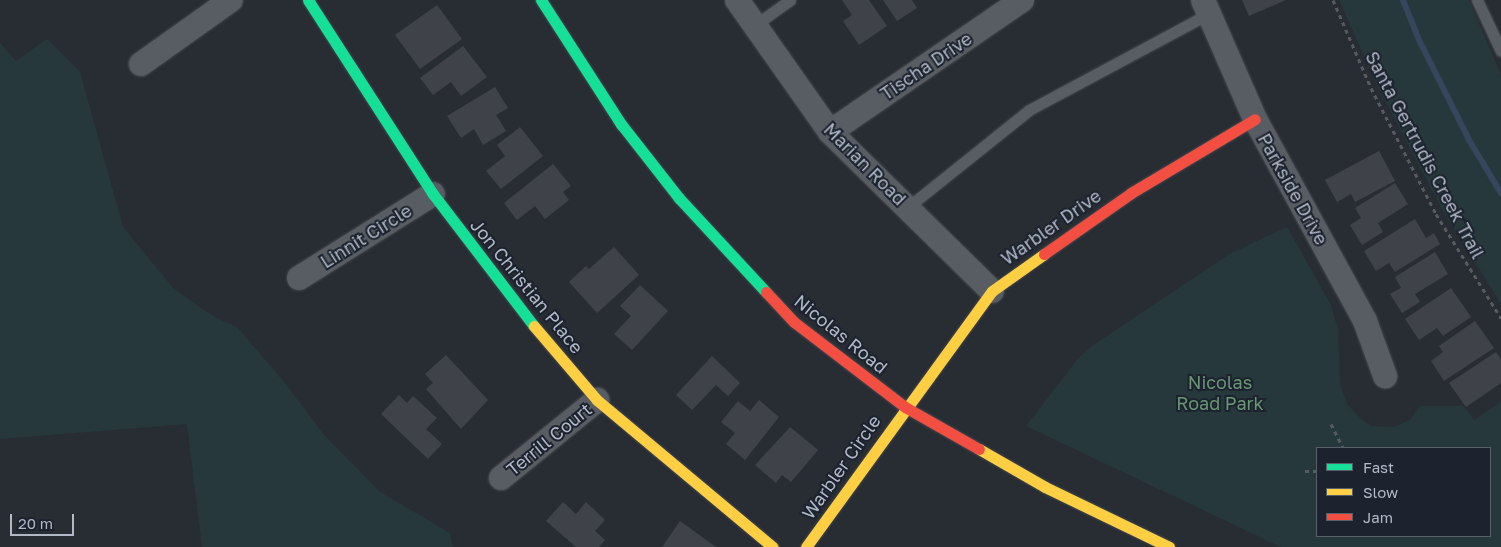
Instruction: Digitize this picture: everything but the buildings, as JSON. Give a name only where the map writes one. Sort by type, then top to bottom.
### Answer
[{"type":"street","points":[[141,64],[231,0]]},
{"type":"street","name":"Jon Christian Place","points":[[308,0],[433,194],[502,288],[597,400],[773,547]]},
{"type":"street","name":"Nicolas Road","points":[[541,0],[621,124],[679,198],[794,322],[906,406],[1045,488],[1169,547]]},
{"type":"street","name":"Marian Road","points":[[737,0],[830,132],[992,290]]},
{"type":"street","name":"Tischa Drive","points":[[830,132],[1022,0]]},
{"type":"street","name":"Parkside Drive","points":[[1205,7],[1255,119],[1365,321],[1385,376]]},
{"type":"street","name":"Warbler Drive","points":[[906,406],[992,290],[1131,192],[1255,119]]},
{"type":"street","name":"Linnit Circle","points":[[299,278],[433,194]]},
{"type":"street","name":"Terrill Court","points":[[501,478],[597,400]]},
{"type":"street","name":"Warbler Circle","points":[[806,547],[906,406]]},
{"type":"lane","points":[[755,26],[790,0]]},
{"type":"lane","points":[[1477,0],[1501,51]]},
{"type":"lane","points":[[908,208],[1029,110],[1205,7]]},
{"type":"path","name":"Santa Gertrudis Creek Trail","points":[[1333,0],[1371,88],[1436,214],[1501,318]]},
{"type":"path","points":[[1331,424],[1342,447]]},
{"type":"path","points":[[1305,471],[1316,471]]},
{"type":"green space","points":[[1339,0],[1469,0],[1501,75],[1501,304],[1442,209],[1377,85]]},
{"type":"green space","points":[[47,39],[80,72],[123,227],[174,289],[213,316],[238,328],[284,382],[325,436],[380,492],[450,533],[453,547],[202,547],[187,424],[0,439],[0,43],[16,61]]},
{"type":"green space","name":"Nicolas Road Park","points":[[1287,227],[1331,305],[1338,330],[1340,384],[1347,404],[1360,418],[1371,426],[1394,427],[1410,420],[1420,406],[1464,406],[1474,420],[1501,402],[1501,547],[1281,547],[1026,426],[1077,360],[1092,346],[1228,255]]},
{"type":"waterway","points":[[1403,0],[1419,40],[1469,140],[1501,193]]},
{"type":"traffic: fast","points":[[308,0],[433,194],[534,326]]},
{"type":"traffic: fast","points":[[541,0],[621,124],[679,198],[766,292]]},
{"type":"traffic: slow","points":[[806,547],[992,291],[1044,254]]},
{"type":"traffic: slow","points":[[534,326],[597,400],[773,547]]},
{"type":"traffic: slow","points":[[979,449],[1045,487],[1169,547]]},
{"type":"traffic: jam","points":[[1044,254],[1131,193],[1255,119]]},
{"type":"traffic: jam","points":[[766,292],[794,322],[905,407],[979,449]]}]
